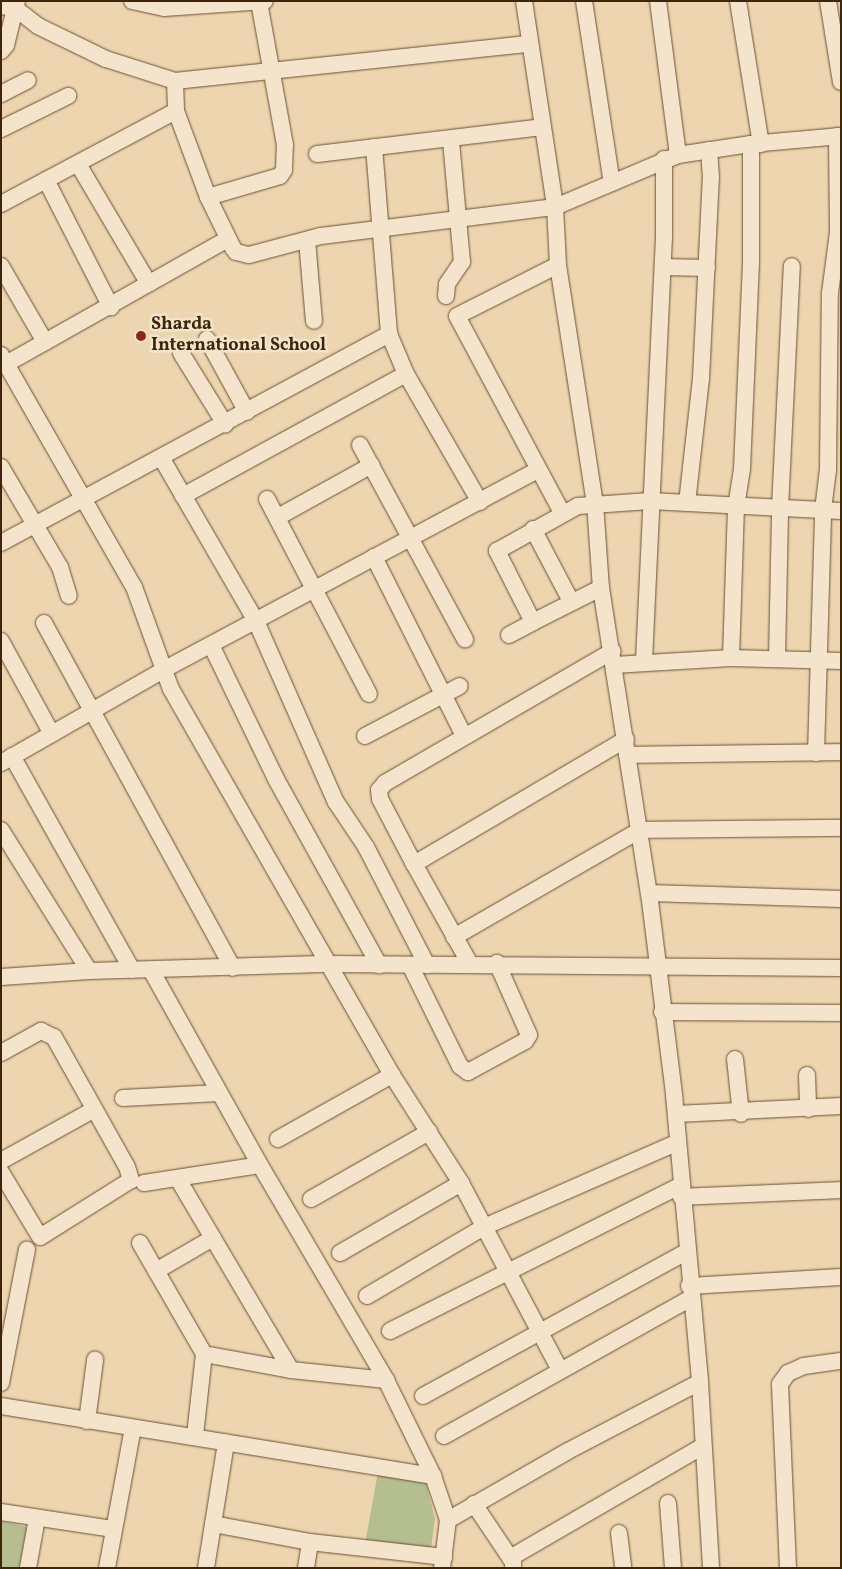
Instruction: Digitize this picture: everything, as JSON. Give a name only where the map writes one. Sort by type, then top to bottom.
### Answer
[{"type":"street","points":[[132,1],[164,8],[265,1]]},
{"type":"street","points":[[524,1],[528,44],[555,207],[558,265],[595,503],[601,588],[614,658],[649,893],[656,966],[676,1114],[676,1144],[700,1382],[711,1568]]},
{"type":"street","points":[[584,1],[612,183]]},
{"type":"street","points":[[644,661],[650,501],[671,157],[658,1]]},
{"type":"street","points":[[731,658],[736,507],[742,469],[756,144],[738,1]]},
{"type":"street","points":[[828,1],[841,82]]},
{"type":"street","points":[[208,197],[282,174],[285,145],[259,2]]},
{"type":"street","points":[[11,5],[38,26],[106,59],[175,81],[528,44]]},
{"type":"street","points":[[1,51],[6,45],[11,5]]},
{"type":"street","points":[[1,94],[28,80]]},
{"type":"street","points":[[175,81],[176,111],[208,197],[236,252],[249,255],[307,240],[555,207],[671,157],[756,144],[839,136],[838,232],[830,293],[828,471],[823,510],[816,752]]},
{"type":"street","points":[[1,129],[68,96]]},
{"type":"street","points":[[1,204],[176,111]]},
{"type":"street","points":[[317,154],[451,140],[542,127]]},
{"type":"street","points":[[446,296],[447,284],[462,262],[456,219],[451,140]]},
{"type":"street","points":[[374,147],[383,229],[389,334],[406,374],[480,502]]},
{"type":"street","points":[[687,504],[697,428],[707,268],[711,178],[709,150]]},
{"type":"street","points":[[78,164],[149,284]]},
{"type":"street","points":[[46,180],[111,307]]},
{"type":"street","points":[[228,239],[111,307],[45,342],[4,360],[86,499],[134,587],[172,689],[392,1075],[461,1184],[560,1370]]},
{"type":"street","points":[[307,240],[314,321]]},
{"type":"street","points":[[558,265],[458,316],[562,513]]},
{"type":"street","points":[[1,266],[45,342]]},
{"type":"street","points":[[777,658],[780,508],[792,266]]},
{"type":"street","points":[[663,268],[707,268]]},
{"type":"street","points":[[1,544],[33,524],[86,499],[162,459],[389,334]]},
{"type":"street","points":[[207,338],[247,412]]},
{"type":"street","points":[[181,353],[225,424]]},
{"type":"street","points":[[183,496],[406,374]]},
{"type":"street","points":[[360,445],[465,639]]},
{"type":"street","points":[[162,459],[256,621],[332,794],[366,846],[427,965]]},
{"type":"street","points":[[278,517],[372,465]]},
{"type":"street","points":[[1,467],[60,567],[69,596]]},
{"type":"street","points":[[132,970],[7,760],[165,669],[538,470]]},
{"type":"street","points":[[267,499],[316,588],[369,694]]},
{"type":"street","points":[[533,622],[497,555],[511,541],[562,513],[595,503],[650,501],[841,511]]},
{"type":"street","points":[[533,530],[572,601]]},
{"type":"street","points":[[374,557],[464,736]]},
{"type":"street","points":[[509,635],[572,601],[601,588]]},
{"type":"street","points":[[44,623],[233,968]]},
{"type":"street","points":[[1,641],[52,734]]},
{"type":"street","points":[[211,645],[276,779],[379,965]]},
{"type":"street","points":[[470,964],[380,799],[380,790],[385,783],[464,736],[614,658],[644,661],[777,658],[841,661]]},
{"type":"street","points":[[365,736],[460,686]]},
{"type":"street","points":[[414,864],[626,747],[841,752]]},
{"type":"street","points":[[454,937],[640,830],[841,828]]},
{"type":"street","points":[[1,830],[89,971]]},
{"type":"street","points":[[649,893],[841,899]]},
{"type":"street","points":[[410,965],[460,1066],[468,1072],[525,1041],[529,1035],[496,963]]},
{"type":"street","points":[[1,977],[89,971],[330,964],[427,965],[496,963],[841,968]]},
{"type":"street","points":[[151,970],[260,1165],[386,1380],[434,1476],[448,1520],[443,1562],[310,1542],[213,1524]]},
{"type":"street","points":[[662,1012],[841,1013]]},
{"type":"street","points":[[1,1053],[41,1031],[54,1037],[95,1109],[130,1174],[131,1180],[40,1237],[1,1172]]},
{"type":"street","points":[[734,1059],[740,1114]]},
{"type":"street","points":[[278,1139],[392,1075]]},
{"type":"street","points":[[808,1075],[808,1109]]},
{"type":"street","points":[[123,1098],[219,1093]]},
{"type":"street","points":[[676,1114],[740,1114],[841,1106]]},
{"type":"street","points":[[1,1161],[95,1109]]},
{"type":"street","points":[[311,1199],[429,1132]]},
{"type":"street","points":[[367,1296],[484,1227],[676,1144]]},
{"type":"street","points":[[144,1183],[260,1165]]},
{"type":"street","points":[[178,1179],[291,1370]]},
{"type":"street","points":[[340,1253],[461,1184]]},
{"type":"street","points":[[390,1331],[508,1270],[681,1192],[841,1190]]},
{"type":"street","points":[[156,1271],[213,1238]]},
{"type":"street","points":[[140,1243],[204,1354],[195,1436]]},
{"type":"street","points":[[1,1383],[27,1249]]},
{"type":"street","points":[[424,1396],[538,1331],[686,1252]]},
{"type":"street","points":[[444,1436],[560,1370],[690,1292],[841,1277]]},
{"type":"street","points":[[204,1354],[291,1370],[386,1380]]},
{"type":"street","points":[[87,1421],[95,1360]]},
{"type":"street","points":[[788,1568],[780,1384],[788,1373],[804,1366],[841,1361]]},
{"type":"street","points":[[448,1520],[474,1504],[700,1382]]},
{"type":"street","points":[[1,1406],[434,1476]]},
{"type":"street","points":[[107,1568],[133,1428]]},
{"type":"street","points":[[206,1568],[226,1443]]},
{"type":"street","points":[[474,1504],[512,1563],[704,1446]]},
{"type":"street","points":[[668,1503],[674,1568]]},
{"type":"street","points":[[1,1512],[114,1529]]},
{"type":"street","points":[[28,1568],[37,1518]]},
{"type":"street","points":[[619,1533],[622,1568]]},
{"type":"street","points":[[306,1568],[310,1542]]},
{"type":"green space","points":[[378,1472],[425,1479],[435,1519],[430,1555],[365,1544]]},
{"type":"green space","points":[[1,1521],[27,1527],[19,1568],[1,1568]]},
{"type":"place","name":"Sharda International School","points":[[141,336]]}]
